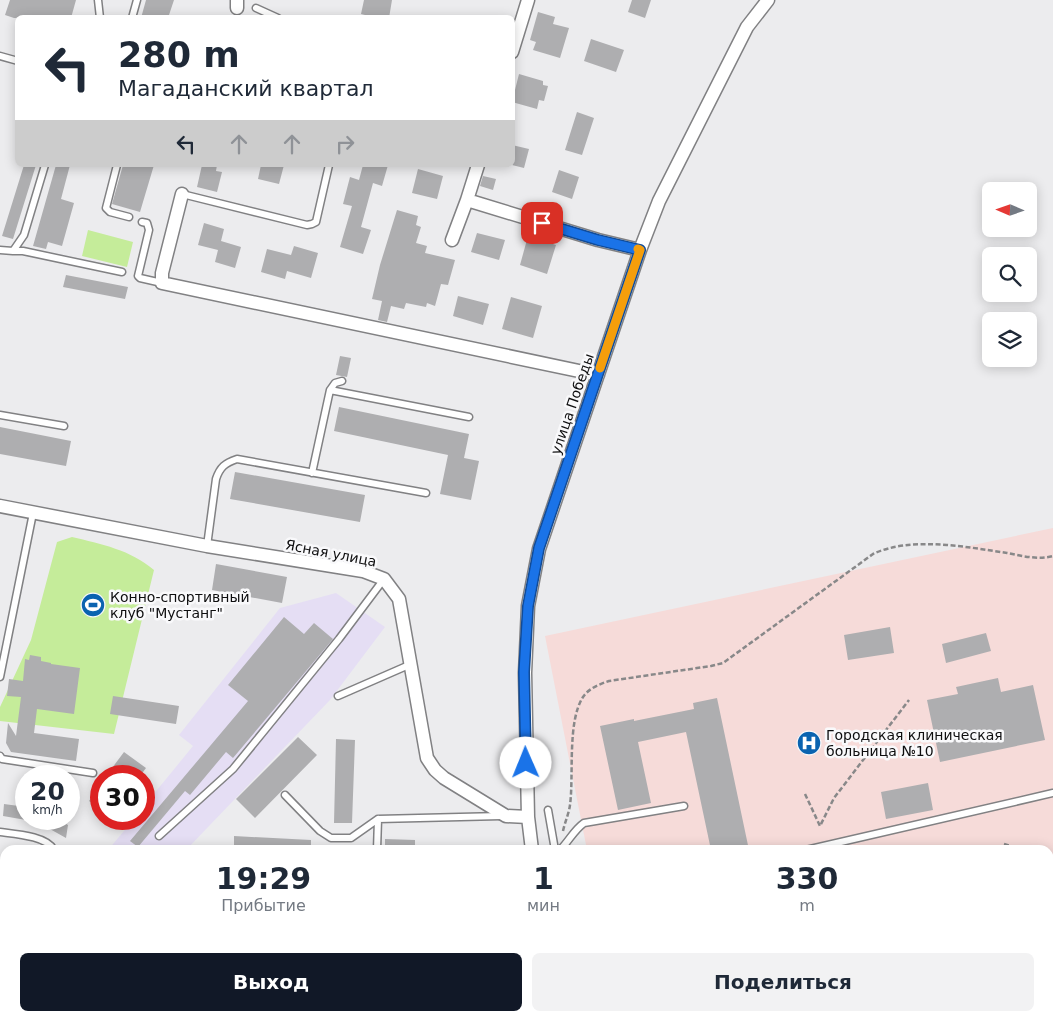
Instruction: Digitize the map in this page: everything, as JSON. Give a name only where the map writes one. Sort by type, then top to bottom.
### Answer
[{"type":"street","points":[[515,42],[528,0]]},
{"type":"street","name":"улица Победы","points":[[531,845],[528,817],[524,672],[528,606],[539,548],[658,201],[747,27],[768,0]]},
{"type":"street","points":[[452,240],[477,167]]},
{"type":"street","points":[[182,194],[162,273],[162,283],[598,375]]},
{"type":"street","points":[[467,200],[598,240],[640,250]]},
{"type":"street","name":"Ясная улица","points":[[0,506],[207,546],[363,571],[384,579],[399,599],[409,665],[427,758],[435,770],[444,778],[506,816],[528,817]]},
{"type":"lane","points":[[98,0],[100,15]]},
{"type":"lane","points":[[133,15],[138,0]]},
{"type":"lane","points":[[256,8],[271,15]]},
{"type":"lane","points":[[0,56],[15,60]]},
{"type":"lane","points":[[13,252],[24,235],[44,167]]},
{"type":"lane","points":[[116,167],[106,208],[110,212],[129,218]]},
{"type":"lane","points":[[182,194],[307,225],[316,222],[329,167]]},
{"type":"lane","points":[[142,222],[149,225],[149,230],[138,277],[162,283]]},
{"type":"lane","points":[[0,250],[23,251],[122,272]]},
{"type":"lane","points":[[312,472],[330,390],[335,383],[342,381]]},
{"type":"lane","points":[[330,390],[469,417]]},
{"type":"lane","points":[[0,415],[64,426]]},
{"type":"lane","points":[[207,546],[216,479],[220,468],[226,462],[237,459],[426,493]]},
{"type":"lane","points":[[0,677],[2,655],[33,513]]},
{"type":"lane","points":[[159,836],[233,769],[339,639],[384,579]]},
{"type":"lane","points":[[338,696],[409,665]]},
{"type":"lane","points":[[0,756],[2,759],[90,773]]},
{"type":"lane","points":[[828,845],[1053,793]]},
{"type":"lane","points":[[284,795],[320,831],[331,838],[351,838],[378,819],[506,816]]},
{"type":"lane","points":[[565,845],[576,829],[584,823],[684,806]]},
{"type":"lane","points":[[548,810],[554,845]]},
{"type":"lane","points":[[377,845],[378,819]]},
{"type":"lane","points":[[0,832],[32,837],[50,845]]},
{"type":"path","points":[[554,842],[560,837],[570,806],[573,740],[578,707],[584,696],[597,685],[609,680],[722,663],[873,554],[884,549],[897,546],[955,545],[1022,556],[1053,556]]},
{"type":"path","points":[[806,794],[820,826],[834,798],[909,700]]},
{"type":"shaded area","name":"Городская клиническая больница №10","points":[[1053,528],[1053,845],[586,845],[545,636]]},
{"type":"shaded area","points":[[336,593],[385,627],[330,700],[191,845],[112,845],[125,830],[155,830],[155,793],[193,746],[179,735],[280,608]]},
{"type":"green space","points":[[88,230],[133,242],[127,267],[82,256]]},
{"type":"green space","name":"Конно-спортивный клуб \"Мустанг\"","points":[[72,537],[105,545],[136,557],[154,570],[114,734],[0,721],[0,707],[31,640],[57,542]]},
{"type":"building","points":[[10,0],[76,0],[72,15],[15,15],[14,18],[5,15]]},
{"type":"building","points":[[146,0],[174,0],[169,15],[142,15]]},
{"type":"building","points":[[364,0],[392,0],[390,15],[361,14]]},
{"type":"building","points":[[632,0],[651,0],[645,18],[628,12]]},
{"type":"building","points":[[538,12],[555,17],[553,24],[569,28],[560,58],[533,50],[536,42],[530,40]]},
{"type":"building","points":[[591,39],[624,50],[616,72],[584,61]]},
{"type":"building","points":[[519,74],[543,81],[543,85],[548,86],[544,101],[539,100],[537,109],[515,103],[515,90]]},
{"type":"building","points":[[577,112],[594,118],[582,155],[565,150]]},
{"type":"building","points":[[515,146],[529,149],[524,168],[515,166]]},
{"type":"building","points":[[23,167],[35,167],[13,239],[2,236]]},
{"type":"building","points":[[55,167],[69,167],[61,199],[74,203],[62,246],[48,242],[46,249],[33,246]]},
{"type":"building","points":[[122,167],[153,167],[140,212],[112,204]]},
{"type":"building","points":[[202,167],[217,167],[216,171],[222,172],[217,192],[197,187]]},
{"type":"building","points":[[261,167],[283,167],[279,184],[258,179]]},
{"type":"building","points":[[362,167],[387,167],[382,186],[373,183],[361,227],[371,230],[363,254],[340,247],[352,206],[343,204],[350,177],[359,180]]},
{"type":"building","points":[[418,169],[443,176],[437,199],[412,193]]},
{"type":"building","points":[[559,170],[579,177],[572,199],[552,192]]},
{"type":"building","points":[[483,176],[496,179],[493,190],[480,186]]},
{"type":"building","points":[[397,210],[418,216],[416,225],[421,227],[416,243],[427,246],[425,253],[455,260],[448,285],[441,284],[435,306],[427,303],[426,307],[406,303],[404,309],[391,306],[387,322],[378,320],[382,301],[372,299]]},
{"type":"building","points":[[204,223],[224,229],[221,241],[241,247],[235,268],[215,262],[218,250],[198,245]]},
{"type":"building","points":[[477,233],[505,240],[499,260],[471,252]]},
{"type":"building","points":[[528,236],[556,245],[547,274],[520,265]]},
{"type":"building","points":[[294,246],[318,253],[311,278],[287,271],[285,279],[261,272],[267,249],[291,255]]},
{"type":"building","points":[[66,275],[128,287],[125,299],[63,287]]},
{"type":"building","points":[[458,296],[489,304],[483,325],[453,316]]},
{"type":"building","points":[[511,297],[542,306],[533,338],[502,329]]},
{"type":"building","points":[[340,356],[351,358],[347,377],[336,375]]},
{"type":"building","points":[[339,407],[469,434],[464,458],[479,461],[471,500],[440,494],[448,455],[334,431]]},
{"type":"building","points":[[0,427],[71,441],[66,466],[0,454]]},
{"type":"building","points":[[235,472],[365,495],[360,522],[230,499]]},
{"type":"building","points":[[216,564],[287,577],[282,603],[212,590]]},
{"type":"building","points":[[284,617],[304,634],[314,623],[333,639],[233,758],[226,752],[190,795],[185,791],[155,827],[155,811],[248,701],[228,685]]},
{"type":"building","points":[[890,627],[894,653],[848,660],[844,635]]},
{"type":"building","points":[[986,633],[991,651],[946,663],[942,644]]},
{"type":"building","points":[[30,655],[41,657],[41,661],[51,664],[80,668],[74,714],[37,709],[34,733],[79,739],[76,761],[11,752],[6,743],[8,723],[16,736],[21,697],[7,696],[9,679],[23,681],[25,659],[29,660]]},
{"type":"building","points":[[998,678],[1001,692],[1033,685],[1045,740],[940,762],[927,700],[958,694],[956,687]]},
{"type":"building","points":[[113,696],[179,706],[176,724],[110,714]]},
{"type":"building","points":[[717,698],[748,845],[710,845],[686,732],[638,742],[651,803],[618,810],[600,726],[694,709],[693,703]]},
{"type":"building","points":[[298,737],[317,755],[255,818],[236,799]]},
{"type":"building","points":[[336,739],[355,740],[352,823],[334,823]]},
{"type":"building","points":[[124,752],[142,765],[114,765]]},
{"type":"building","points":[[928,783],[933,810],[886,819],[881,792]]},
{"type":"building","points":[[4,804],[15,806],[15,818],[3,816]]},
{"type":"building","points":[[52,830],[67,830],[66,838]]},
{"type":"building","points":[[139,830],[152,830],[140,845],[135,845],[130,841]]},
{"type":"building","points":[[234,836],[311,840],[311,845],[234,845]]},
{"type":"building","points":[[385,839],[415,840],[415,845],[385,845]]},
{"type":"slow traffic","points":[[600,368],[640,250],[638,249]]},
{"type":"place","name":"Конно-спортивный клуб \"Мустанг\"","points":[[93,605]]},
{"type":"place","name":"Городская клиническая больница №10","points":[[809,743]]},
{"type":"route","points":[[526,763],[524,672],[528,606],[539,548],[640,250],[598,240],[542,223]]}]
